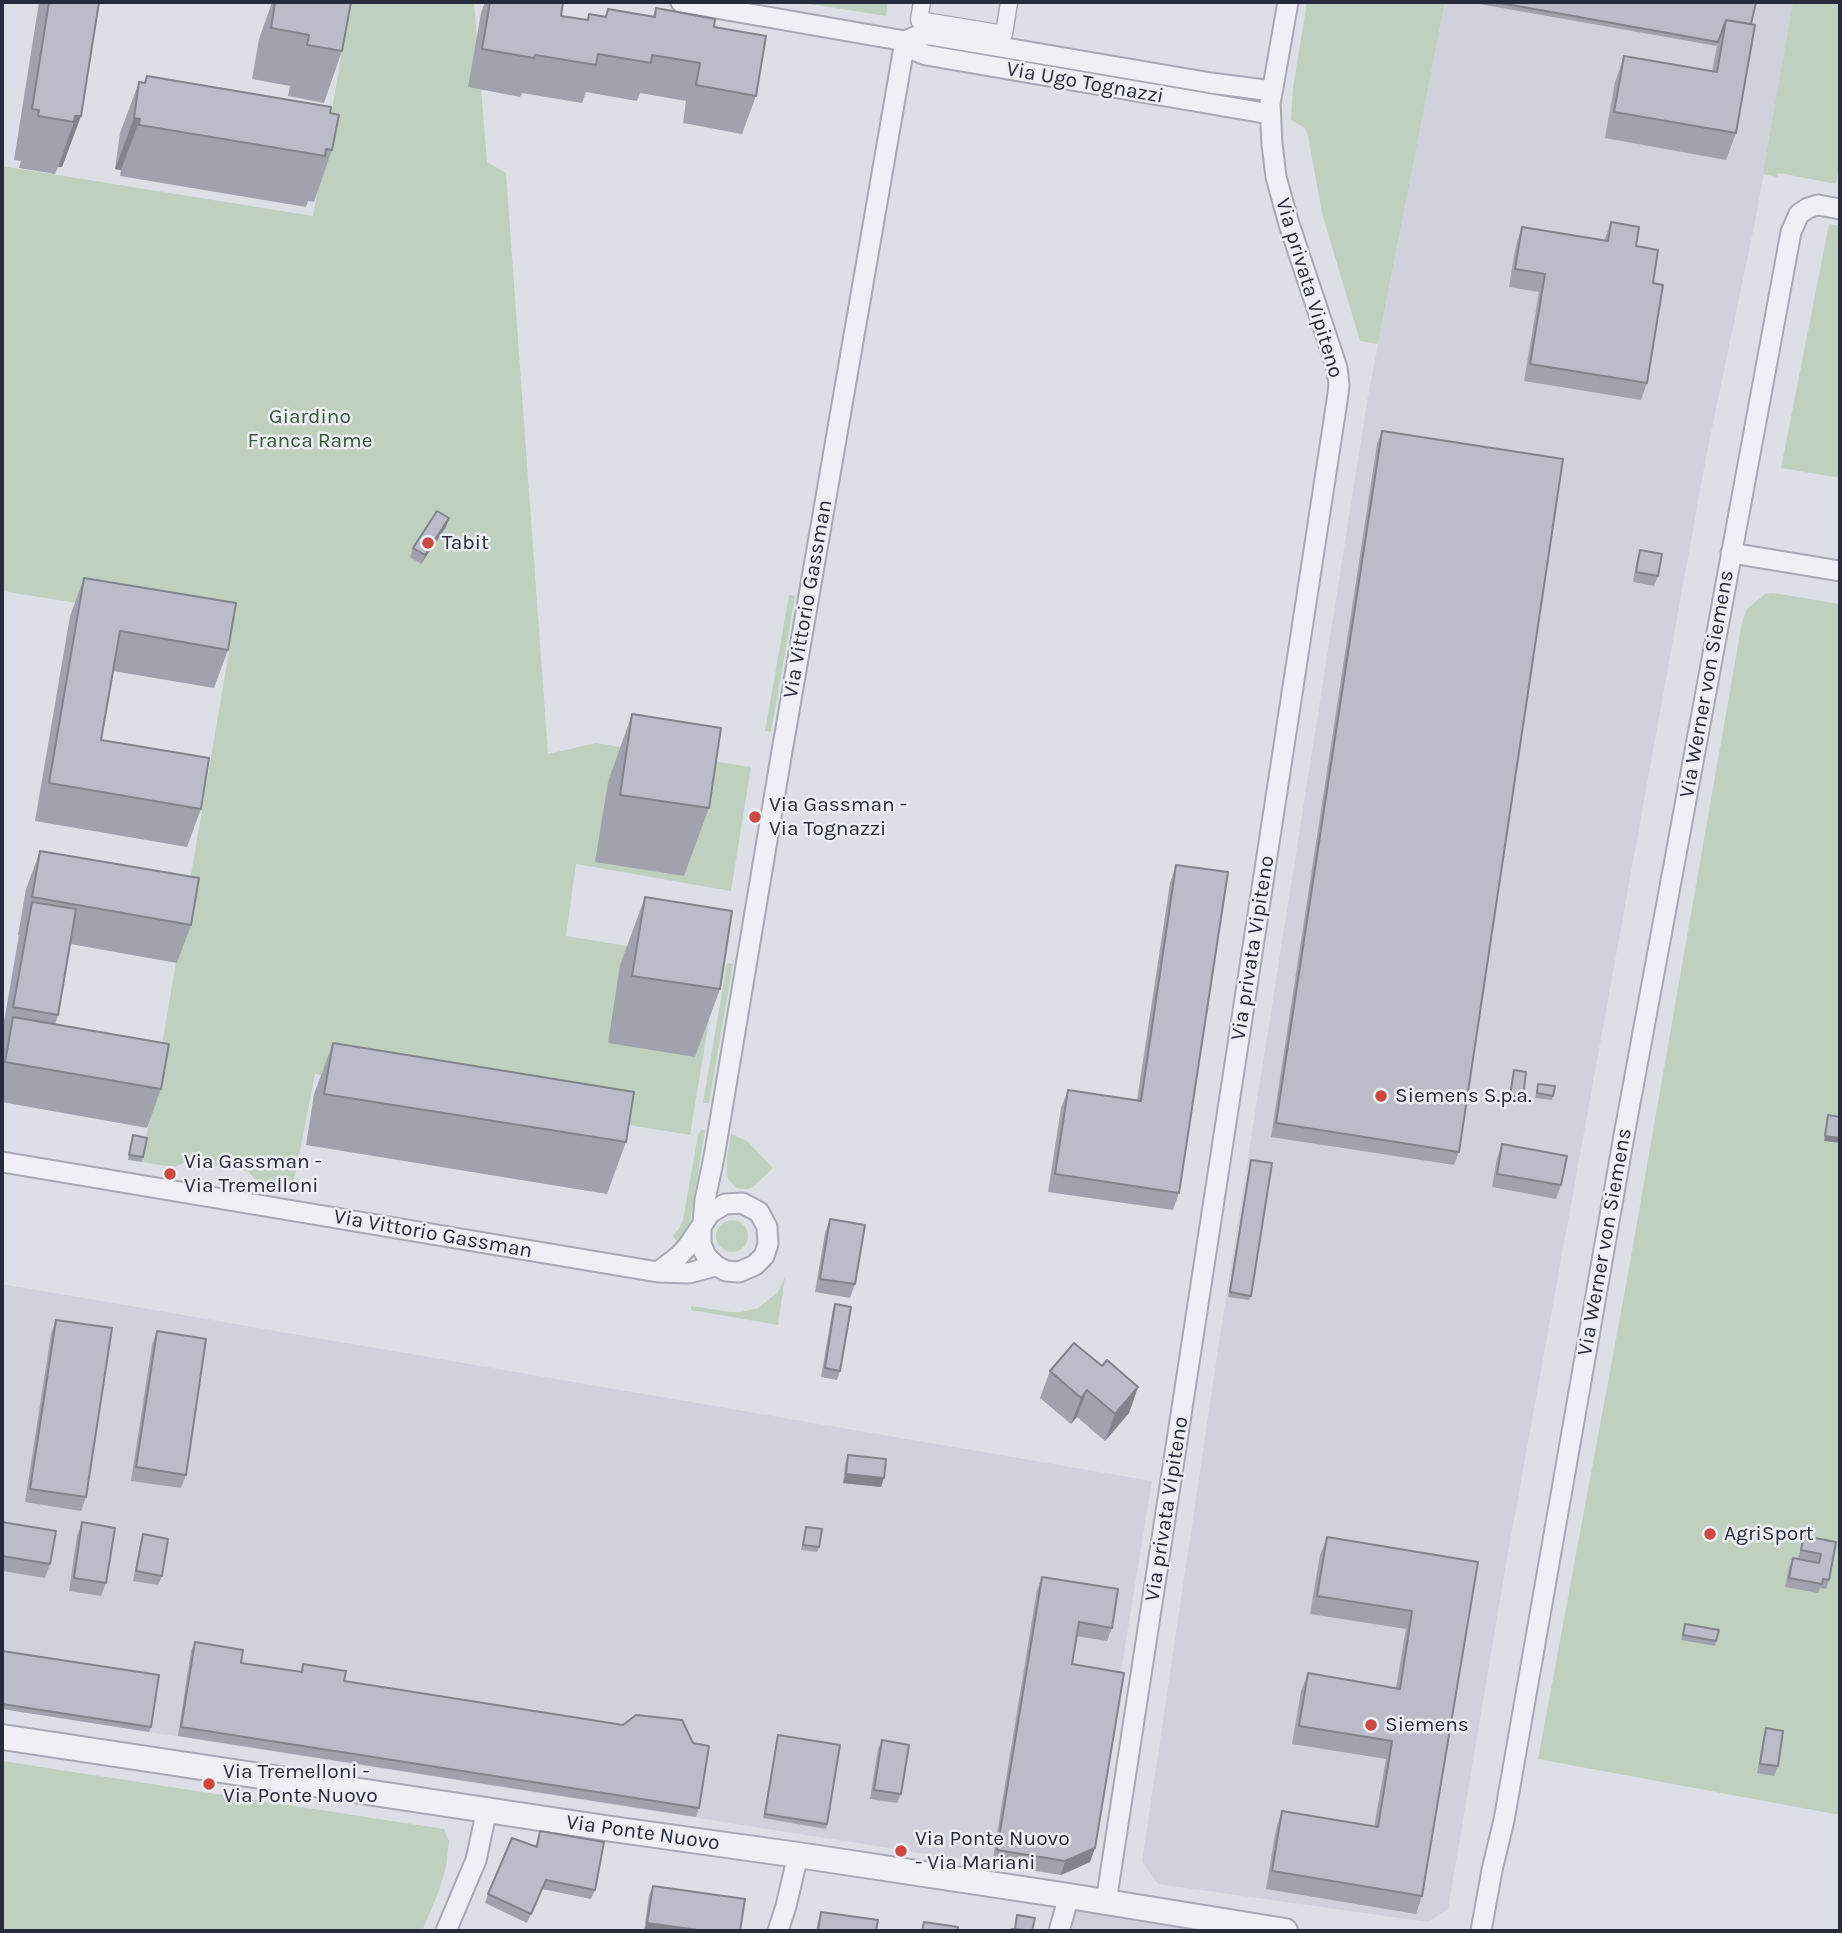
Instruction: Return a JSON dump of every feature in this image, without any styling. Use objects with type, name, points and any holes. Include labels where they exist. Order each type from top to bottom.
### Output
[{"type":"street","name":"Via Ugo Tognazzi","points":[[681,2],[905,41],[916,51],[926,55],[1270,114]]},
{"type":"street","points":[[922,2],[919,20],[1004,34],[1009,2]]},
{"type":"street","name":"Via privata Vipiteno","points":[[1106,1902],[1339,385],[1337,368],[1276,177],[1270,114],[1288,2]]},
{"type":"street","name":"Via Ugo Tognazzi","points":[[905,41],[919,35],[930,35],[1272,91]]},
{"type":"street","name":"Via Vittorio Gassman","points":[[714,1157],[719,1181],[733,1203],[750,1206],[762,1215],[769,1231],[768,1244],[761,1259],[747,1269],[730,1272],[715,1266],[702,1249],[700,1236],[905,41]]},
{"type":"street","name":"Via Werner von Siemens","points":[[1481,1931],[1504,1820],[1625,1130],[1791,232],[1802,211],[1818,205],[1840,209]]},
{"type":"street","name":"Via Werner von Siemens","points":[[1731,553],[1840,571]]},
{"type":"street","name":"Via Vittorio Gassman","points":[[2,1162],[658,1272],[689,1273],[715,1266]]},
{"type":"street","points":[[658,1272],[684,1251],[713,1210],[733,1203]]},
{"type":"street","name":"Via Ponte Nuovo","points":[[2,1737],[1069,1896],[1285,1931]]},
{"type":"street","points":[[446,1931],[476,1860],[487,1809]]},
{"type":"street","points":[[778,1931],[797,1855]]},
{"type":"street","points":[[1059,1931],[1069,1896]]},
{"type":"shaded area","points":[[1445,2],[1794,2],[1757,212],[1707,452],[1506,1564],[1448,1909],[1428,1922],[1158,1884],[1142,1862],[1222,1323],[1368,396]]},
{"type":"shaded area","points":[[2,1284],[1152,1481],[1090,1862],[1061,1875],[2,1709]]},
{"type":"shaded area","points":[[1073,1905],[1216,1931],[1065,1931]]},
{"type":"green space","name":"Giardino Franca Rame","points":[[351,2],[474,2],[487,162],[506,173],[548,754],[596,743],[751,767],[731,891],[576,864],[566,936],[719,961],[690,1135],[315,1074],[293,1187],[258,1181],[247,1171],[188,1161],[174,1167],[142,1162],[233,628],[2,591],[2,166],[313,216]]},
{"type":"green space","points":[[797,2],[888,2],[886,16]]},
{"type":"green space","points":[[1307,2],[1445,2],[1378,344],[1360,341],[1322,213],[1308,136],[1305,128],[1291,120],[1293,87]]},
{"type":"green space","points":[[1793,2],[1840,2],[1840,160],[1836,184],[1779,173],[1777,177],[1763,174]]},
{"type":"green space","points":[[1829,224],[1840,226],[1840,478],[1781,468]]},
{"type":"green space","points":[[1765,594],[1840,604],[1840,1815],[1538,1759],[1628,1274],[1742,622],[1747,609]]},
{"type":"green space","points":[[789,595],[795,596],[771,732],[765,731]]},
{"type":"green space","points":[[727,963],[733,964],[709,1103],[703,1103]]},
{"type":"green space","points":[[701,1130],[705,1130],[691,1216],[686,1232],[677,1241],[673,1236],[683,1220]]},
{"type":"green space","points":[[731,1134],[747,1141],[773,1168],[753,1187],[736,1188],[729,1180],[727,1157]]},
{"type":"green space","points":[[732,1220],[743,1225],[748,1236],[743,1247],[732,1252],[721,1247],[716,1236],[721,1225]]},
{"type":"green space","points":[[785,1277],[778,1325],[691,1310],[691,1306],[731,1312],[758,1308],[778,1292]]},
{"type":"green space","points":[[2,1761],[444,1829],[449,1841],[446,1867],[422,1931],[2,1931]]},
{"type":"building","points":[[49,2],[99,2],[81,116],[75,116],[74,122],[38,116],[39,110],[32,109]]},
{"type":"building","points":[[275,2],[351,2],[342,51],[307,45],[309,35],[271,28]]},
{"type":"building","points":[[490,2],[563,2],[561,16],[588,20],[589,14],[606,17],[608,9],[655,17],[656,8],[715,19],[714,27],[766,36],[756,96],[696,85],[700,63],[652,55],[651,63],[598,54],[596,65],[482,49]]},
{"type":"building","points":[[1495,2],[1756,2],[1751,24],[1726,20],[1718,42]]},
{"type":"building","points":[[1726,20],[1755,25],[1736,133],[1614,112],[1624,56],[1717,72]]},
{"type":"building","points":[[147,76],[331,107],[330,113],[339,115],[332,150],[326,149],[325,156],[139,125],[140,119],[134,118],[139,82],[145,83]]},
{"type":"building","points":[[1611,222],[1639,227],[1636,246],[1658,250],[1653,283],[1663,285],[1647,383],[1530,364],[1545,274],[1515,269],[1522,227],[1608,241]]},
{"type":"building","points":[[1382,431],[1563,459],[1459,1152],[1276,1123]]},
{"type":"building","points":[[437,511],[449,518],[425,555],[413,548]]},
{"type":"building","points":[[1640,550],[1662,554],[1658,576],[1636,572]]},
{"type":"building","points":[[84,578],[236,603],[228,650],[120,631],[101,740],[209,758],[201,809],[49,783]]},
{"type":"building","points":[[632,714],[721,728],[709,808],[620,795]]},
{"type":"building","points":[[40,851],[199,878],[191,925],[32,897]]},
{"type":"building","points":[[1176,865],[1228,872],[1179,1193],[1055,1174],[1068,1090],[1141,1101]]},
{"type":"building","points":[[645,897],[732,911],[720,989],[632,976]]},
{"type":"building","points":[[32,902],[76,909],[58,1015],[13,1007]]},
{"type":"building","points":[[13,1017],[169,1044],[161,1089],[5,1062]]},
{"type":"building","points":[[333,1043],[634,1092],[626,1142],[324,1094]]},
{"type":"building","points":[[1514,1070],[1526,1072],[1523,1098],[1510,1096]]},
{"type":"building","points":[[1538,1084],[1555,1086],[1553,1096],[1537,1093]]},
{"type":"building","points":[[1828,1115],[1840,1117],[1840,1138],[1825,1136]]},
{"type":"building","points":[[133,1135],[147,1138],[143,1157],[129,1155]]},
{"type":"building","points":[[1502,1144],[1567,1156],[1561,1185],[1497,1174]]},
{"type":"building","points":[[1251,1160],[1272,1163],[1251,1296],[1230,1292]]},
{"type":"building","points":[[830,1219],[865,1225],[855,1284],[820,1279]]},
{"type":"building","points":[[835,1304],[851,1307],[840,1371],[825,1368]]},
{"type":"building","points":[[56,1320],[112,1328],[86,1497],[30,1489]]},
{"type":"building","points":[[157,1331],[206,1339],[186,1475],[136,1467]]},
{"type":"building","points":[[1074,1343],[1102,1366],[1107,1360],[1138,1387],[1115,1414],[1087,1390],[1081,1398],[1050,1371]]},
{"type":"building","points":[[848,1455],[886,1459],[884,1478],[846,1474]]},
{"type":"building","points":[[2,1522],[56,1531],[50,1564],[2,1556]]},
{"type":"building","points":[[82,1522],[115,1528],[106,1583],[74,1578]]},
{"type":"building","points":[[806,1527],[822,1529],[819,1547],[803,1545]]},
{"type":"building","points":[[143,1534],[168,1539],[162,1576],[136,1571]]},
{"type":"building","points":[[1804,1536],[1836,1542],[1829,1580],[1823,1579],[1822,1584],[1789,1578],[1793,1558],[1819,1563],[1821,1554],[1801,1550]]},
{"type":"building","name":"Siemens","points":[[1327,1537],[1478,1562],[1422,1896],[1272,1871],[1282,1811],[1378,1827],[1392,1741],[1299,1726],[1308,1673],[1400,1689],[1412,1611],[1317,1596]]},
{"type":"building","points":[[1042,1577],[1118,1589],[1112,1628],[1079,1622],[1072,1664],[1124,1673],[1095,1848],[1065,1861],[997,1850]]},
{"type":"building","points":[[1685,1624],[1719,1630],[1716,1641],[1683,1635]]},
{"type":"building","points":[[195,1642],[243,1650],[241,1663],[302,1672],[303,1664],[346,1671],[344,1681],[623,1725],[636,1715],[682,1720],[693,1743],[709,1746],[699,1808],[181,1727]]},
{"type":"building","points":[[2,1651],[159,1675],[151,1727],[2,1704]]},
{"type":"building","points":[[1766,1728],[1783,1731],[1778,1766],[1760,1764]]},
{"type":"building","points":[[778,1735],[840,1745],[827,1824],[765,1814]]},
{"type":"building","points":[[882,1740],[909,1745],[901,1794],[874,1790]]},
{"type":"building","points":[[540,1831],[604,1842],[595,1890],[546,1880],[531,1914],[488,1894],[512,1838],[537,1847]]},
{"type":"building","points":[[653,1886],[745,1899],[740,1931],[705,1931],[647,1923]]},
{"type":"building","points":[[821,1912],[878,1920],[876,1931],[818,1931]]},
{"type":"building","points":[[1017,1915],[1035,1918],[1032,1931],[1015,1929]]},
{"type":"building","points":[[924,1922],[958,1927],[958,1931],[922,1931]]},
{"type":"place","name":"Tabit","points":[[428,543]]},
{"type":"place","name":"Via Gassman - Via Tognazzi","points":[[755,817]]},
{"type":"place","name":"Siemens S.p.a.","points":[[1381,1096]]},
{"type":"place","name":"Via Gassman - Via Tremelloni","points":[[170,1174]]},
{"type":"place","name":"AgriSport","points":[[1710,1534]]},
{"type":"place","name":"Siemens","points":[[1371,1725]]},
{"type":"place","name":"Via Tremelloni - Via Ponte Nuovo","points":[[209,1784]]},
{"type":"place","name":"Via Ponte Nuovo - Via Mariani","points":[[901,1851]]}]
